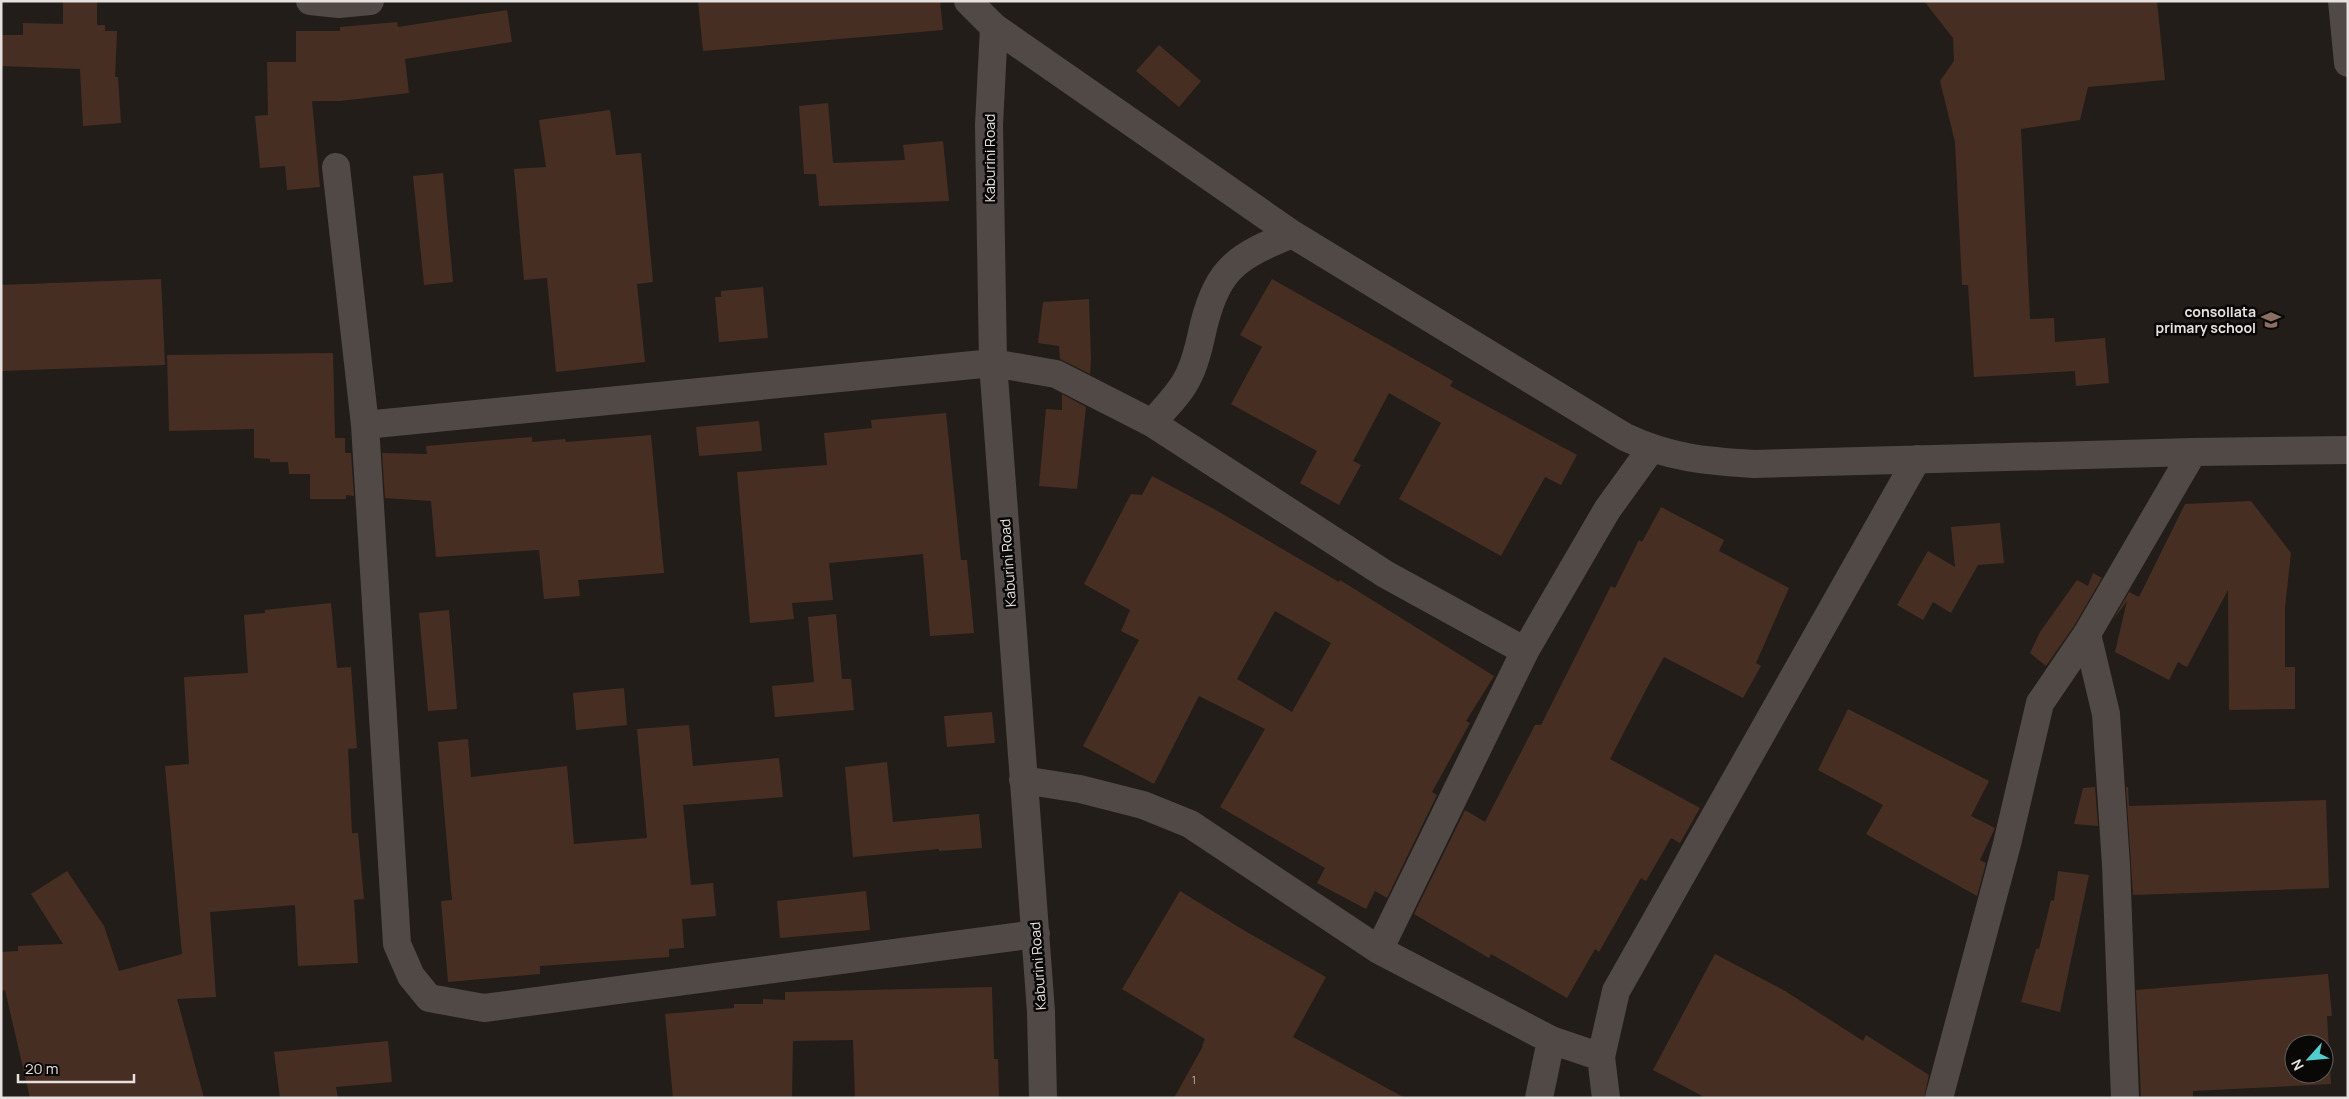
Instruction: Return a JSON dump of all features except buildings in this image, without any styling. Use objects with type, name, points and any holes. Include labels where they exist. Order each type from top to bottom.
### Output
[{"type":"street","points":[[310,1],[339,4],[370,1]]},
{"type":"street","points":[[968,1],[994,27],[1292,234],[1625,437],[1651,450],[1692,460],[1754,464],[2193,452],[2348,450]]},
{"type":"street","points":[[2345,18],[2348,63]]},
{"type":"street","name":"Kaburini Road","points":[[994,27],[989,125],[994,363],[1023,780],[1036,934],[1041,1012],[1043,1098]]},
{"type":"street","points":[[336,167],[365,425],[397,944],[411,976],[429,998],[484,1008],[1036,934]]},
{"type":"street","points":[[1152,424],[1189,377],[1196,360],[1210,301],[1218,283],[1233,265],[1258,248],[1292,234]]},
{"type":"street","points":[[365,425],[994,363],[1056,374],[1152,424],[1385,574],[1525,651]]},
{"type":"street","points":[[1379,950],[1525,651],[1608,510],[1651,450]]},
{"type":"street","points":[[1939,1098],[2007,844],[2040,703],[2087,634],[2193,452]]},
{"type":"street","points":[[1606,1098],[1601,1057],[1616,991],[1917,459]]},
{"type":"street","points":[[2087,634],[2106,714],[2116,865],[2125,1098]]},
{"type":"street","points":[[1023,780],[1080,789],[1143,805],[1190,824],[1379,950],[1551,1040],[1601,1057]]},
{"type":"street","points":[[1539,1098],[1551,1040]]},
{"type":"place","name":"consollata primary school","points":[[2271,320]]}]
